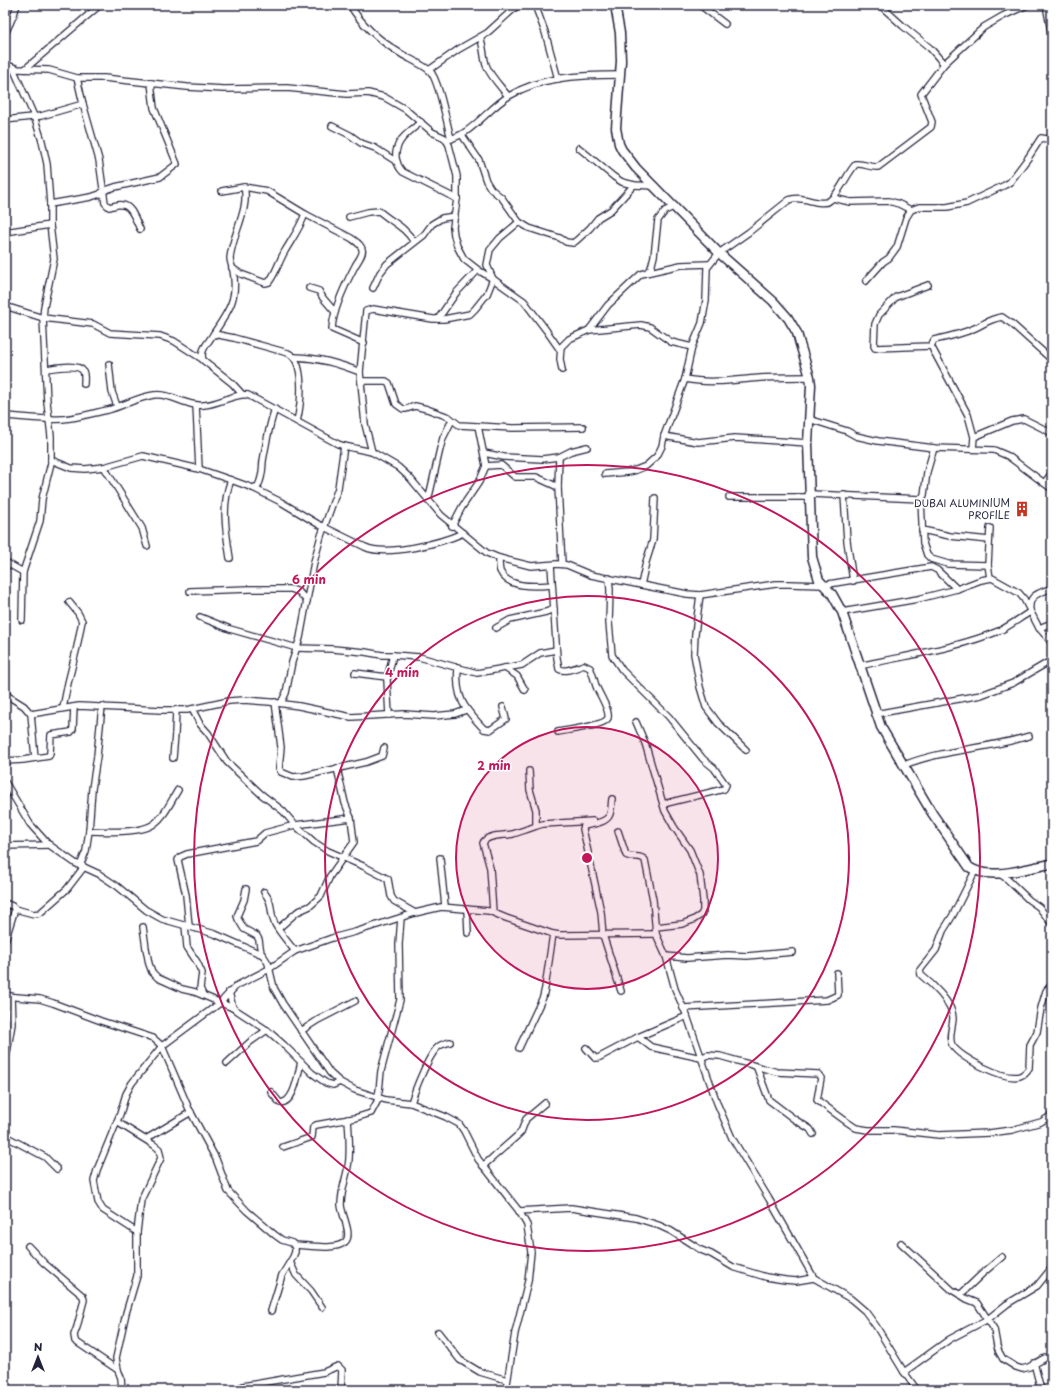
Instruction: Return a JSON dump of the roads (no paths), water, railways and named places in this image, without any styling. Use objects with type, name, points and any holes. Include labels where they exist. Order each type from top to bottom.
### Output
[{"type":"street","points":[[5,34],[7,21],[17,5]]},
{"type":"street","points":[[25,69],[100,5]]},
{"type":"street","points":[[350,5],[356,16],[371,31],[394,50],[429,70],[436,82],[457,176],[457,199],[453,230],[457,246],[464,259],[524,301],[560,350]]},
{"type":"street","points":[[429,70],[459,49],[491,30],[518,5]]},
{"type":"street","points":[[535,5],[546,32],[558,79]]},
{"type":"street","points":[[615,5],[620,33],[621,61],[615,117],[619,144],[625,156],[656,186],[719,253],[773,301],[788,318],[796,333],[810,377],[811,396],[808,443],[811,494],[812,557],[816,574],[837,602],[842,612],[875,714],[884,735],[904,765],[932,813],[969,867],[975,871],[1000,874],[1052,864]]},
{"type":"street","points":[[700,5],[725,24]]},
{"type":"street","points":[[880,5],[930,48],[944,64]]},
{"type":"street","points":[[605,474],[628,472],[646,466],[657,456],[662,446],[664,436],[685,379],[692,347],[702,323],[706,272],[709,264],[719,253],[792,199],[825,202],[833,198],[857,163],[878,167],[931,127],[932,122],[921,94],[944,64],[987,25],[1027,5]]},
{"type":"street","points":[[1046,5],[1052,37]]},
{"type":"street","points":[[480,37],[489,70],[508,96]]},
{"type":"street","points":[[5,64],[18,69],[49,70],[77,78],[104,78],[224,89],[287,88],[347,94],[368,93],[384,97],[398,104],[413,114],[432,132],[449,139],[462,135],[508,96],[523,88],[558,79],[599,75],[620,75]]},
{"type":"street","points":[[13,68],[34,116],[47,164],[50,225],[54,260],[43,318],[47,402],[50,419],[51,460],[42,500],[40,521],[23,572],[22,620]]},
{"type":"street","points":[[77,78],[99,160],[104,201],[109,207],[122,205],[126,206],[132,213],[140,229]]},
{"type":"street","points":[[50,204],[91,197],[100,194],[103,191],[160,177],[177,164],[154,108],[151,83]]},
{"type":"street","points":[[5,120],[34,116],[83,104]]},
{"type":"street","points":[[421,122],[399,143],[397,149],[398,166],[403,172],[457,199]]},
{"type":"street","points":[[332,126],[350,135],[361,144],[375,148],[397,162]]},
{"type":"street","points":[[462,135],[480,160],[486,181],[491,189],[502,198],[520,222],[529,228],[551,235],[566,242],[574,243],[587,232],[599,217],[615,206],[634,185]]},
{"type":"street","points":[[866,281],[883,262],[889,258],[897,247],[906,218],[911,210],[919,207],[947,208],[967,203],[1005,185],[1010,182],[1041,138],[1048,139],[1052,142]]},
{"type":"street","points":[[578,148],[614,177],[625,183],[656,186]]},
{"type":"street","points":[[202,359],[204,348],[214,334],[231,303],[234,280],[230,259],[245,205],[246,195],[244,187]]},
{"type":"street","points":[[222,191],[244,187],[269,192],[305,214],[352,238],[358,243],[362,249],[362,253],[354,267],[335,312],[332,330],[364,343]]},
{"type":"street","points":[[833,198],[850,202],[889,201],[911,210]]},
{"type":"street","points":[[647,273],[651,268],[654,256],[658,220],[665,211],[675,206]]},
{"type":"street","points":[[349,217],[379,211],[408,233],[414,242]]},
{"type":"street","points":[[232,268],[241,274],[265,283],[269,282],[273,278],[281,259],[305,214]]},
{"type":"street","points":[[373,288],[380,273],[387,264],[424,235],[430,226],[446,216],[455,216]]},
{"type":"street","points":[[372,452],[365,424],[360,372],[364,343],[365,313],[368,309],[381,310],[438,319],[470,314],[487,294],[493,279],[487,265],[490,250],[500,238],[520,222]]},
{"type":"street","points":[[5,232],[50,225]]},
{"type":"street","points":[[589,330],[595,320],[614,298],[641,274],[681,265],[709,264]]},
{"type":"street","points":[[438,319],[456,293],[478,270]]},
{"type":"street","points":[[928,285],[896,297],[879,315],[875,324],[874,346],[875,348],[931,346]]},
{"type":"street","points":[[309,288],[319,291],[335,312]]},
{"type":"street","points":[[5,306],[43,318],[93,324],[110,333],[160,336],[174,341],[202,359],[232,383],[242,394]]},
{"type":"street","points":[[931,346],[934,340],[975,328],[991,319],[1002,317],[1012,324],[1052,360]]},
{"type":"street","points":[[562,370],[560,350],[563,345],[569,339],[589,330],[646,326],[671,342],[692,347]]},
{"type":"street","points":[[214,334],[248,341],[288,353],[295,358],[301,385],[300,408],[297,421]]},
{"type":"street","points":[[931,346],[968,415],[974,437],[973,449]]},
{"type":"street","points":[[295,358],[318,358],[341,364],[360,372]]},
{"type":"street","points":[[109,364],[112,392],[117,406]]},
{"type":"street","points":[[46,369],[76,366],[84,373],[84,384]]},
{"type":"street","points":[[685,379],[731,381],[761,378],[810,377]]},
{"type":"street","points":[[361,381],[386,381],[389,383],[396,404],[403,409],[417,406],[444,415],[459,425],[536,428],[583,427]]},
{"type":"street","points":[[5,416],[65,419],[86,415],[149,396],[165,396],[196,406],[218,403],[242,394],[248,395],[344,446],[372,452],[404,470],[428,501],[452,526],[487,553],[499,558],[531,566],[562,564],[591,575],[687,594],[700,595],[776,584],[823,585],[933,567],[957,589]]},
{"type":"street","points":[[196,406],[199,469]]},
{"type":"street","points":[[253,488],[258,486],[262,477],[263,462],[274,409]]},
{"type":"street","points":[[810,418],[862,438],[934,448],[994,450],[1008,456],[1045,482],[1052,489]]},
{"type":"street","points":[[974,437],[1012,421],[1024,419],[1052,433]]},
{"type":"street","points":[[428,501],[443,438],[452,420]]},
{"type":"street","points":[[452,526],[462,507],[479,482],[486,466],[478,426]]},
{"type":"street","points":[[664,436],[698,442],[735,438],[808,443]]},
{"type":"street","points":[[344,446],[338,488],[314,562],[297,648],[292,662],[286,693],[278,703],[281,747],[278,766],[281,772],[297,777],[366,762],[381,757],[384,748]]},
{"type":"street","points":[[484,453],[495,456],[542,459],[559,457],[571,451],[587,447]]},
{"type":"street","points":[[934,448],[927,472],[924,495],[921,499],[924,549],[931,559],[948,564],[988,565]]},
{"type":"street","points":[[51,460],[78,469],[104,467],[143,456],[199,469],[253,488],[365,547],[372,549],[403,549],[450,539],[463,533]]},
{"type":"street","points":[[559,457],[558,487],[562,564]]},
{"type":"street","points":[[486,466],[501,465],[515,477],[536,477],[558,487]]},
{"type":"street","points":[[104,467],[142,528],[147,546]]},
{"type":"street","points":[[1045,482],[1052,473]]},
{"type":"street","points":[[230,558],[225,507],[227,492],[231,480]]},
{"type":"street","points":[[729,497],[806,497],[811,494],[921,499]]},
{"type":"street","points":[[844,495],[847,541],[853,581]]},
{"type":"street","points":[[641,585],[646,562],[654,540],[655,498]]},
{"type":"street","points":[[990,528],[988,565],[990,578]]},
{"type":"street","points":[[922,530],[950,536],[989,540]]},
{"type":"street","points":[[499,558],[501,572],[513,583],[530,586],[552,585]]},
{"type":"street","points":[[5,562],[23,572]]},
{"type":"street","points":[[551,565],[558,667],[561,670],[567,670],[584,665],[590,668],[598,692],[606,707],[608,717],[607,720],[598,724],[558,732]]},
{"type":"street","points":[[610,578],[609,623],[612,655],[622,670],[669,717],[703,759],[714,768],[726,785],[724,789],[663,804]]},
{"type":"street","points":[[842,612],[918,599],[957,589],[990,578],[1019,593],[1024,599],[1039,628],[1052,643]]},
{"type":"street","points":[[1030,612],[1029,603],[1031,598],[1052,588]]},
{"type":"street","points":[[190,591],[291,589],[299,592],[307,601]]},
{"type":"street","points":[[700,595],[694,654],[700,687],[706,707],[710,714],[746,750]]},
{"type":"street","points":[[63,708],[82,621],[69,602]]},
{"type":"street","points":[[496,628],[510,620],[546,612],[554,608]]},
{"type":"street","points":[[859,666],[950,646],[979,638],[1006,627],[1030,612]]},
{"type":"street","points":[[200,617],[230,629],[297,648],[419,657],[479,673],[522,665],[540,653],[556,650]]},
{"type":"street","points":[[1039,628],[1052,623]]},
{"type":"street","points":[[389,715],[387,677],[393,654]]},
{"type":"street","points":[[875,714],[982,695],[1012,683],[1052,660]]},
{"type":"street","points":[[458,668],[457,683],[462,701],[466,710],[484,729],[487,730],[506,718],[503,707]]},
{"type":"street","points":[[505,668],[517,676],[525,690]]},
{"type":"street","points":[[355,673],[387,677]]},
{"type":"street","points":[[5,690],[8,696],[24,706],[31,714],[35,758]]},
{"type":"street","points":[[31,714],[63,708],[92,705],[176,710],[192,709],[228,701],[244,700],[317,709],[351,717],[404,714],[434,716],[455,714],[466,710]]},
{"type":"street","points":[[5,903],[15,909],[34,914],[40,913],[67,889],[82,867],[89,831],[92,789],[102,706]]},
{"type":"street","points":[[5,761],[23,760],[50,755],[51,736],[71,732],[73,726],[74,707]]},
{"type":"street","points":[[192,709],[200,724],[208,733],[227,762],[261,794],[283,811],[295,825],[314,842],[388,879],[391,896],[394,901],[415,913]]},
{"type":"street","points":[[173,758],[176,710]]},
{"type":"street","points":[[636,722],[645,744],[663,804],[674,827],[690,850],[700,875],[704,906],[701,915],[693,920],[682,924],[656,927]]},
{"type":"street","points":[[904,765],[920,759],[999,745],[1029,736]]},
{"type":"street","points":[[279,928],[297,912],[310,906],[321,896],[330,876],[354,842],[351,818],[345,803],[337,768]]},
{"type":"street","points":[[529,771],[531,797],[536,810],[536,826]]},
{"type":"street","points":[[5,782],[30,824],[50,845],[82,867],[99,874],[117,886],[146,910],[169,922],[187,925],[216,934],[261,953],[267,960],[274,988],[283,1004],[330,1073],[340,1082],[355,1090],[378,1098],[411,1103],[446,1117],[459,1124],[483,1166],[519,1211],[526,1225],[531,1252],[529,1274],[515,1333],[506,1390]]},
{"type":"street","points":[[89,831],[127,831],[150,826],[161,817],[178,790]]},
{"type":"street","points":[[612,799],[610,815],[603,820],[585,826],[583,829],[601,912],[603,935],[621,991]]},
{"type":"street","points":[[204,996],[200,988],[202,973],[187,947],[186,895],[179,858],[187,854],[256,841],[265,833],[295,825],[351,818]]},
{"type":"street","points":[[493,912],[490,868],[483,841],[499,835],[514,834],[543,824],[603,820]]},
{"type":"street","points":[[618,831],[626,855],[630,857],[642,857],[645,860],[654,900],[656,934],[666,956],[675,989],[687,1016],[717,1103],[732,1138],[814,1278],[851,1299],[865,1311],[917,1390]]},
{"type":"street","points":[[5,846],[50,845]]},
{"type":"street","points":[[440,858],[445,906]]},
{"type":"street","points":[[975,871],[953,915],[943,931],[936,950],[920,970],[920,975],[938,990],[951,1010],[953,1018],[951,1039],[953,1046],[974,1063],[990,1070],[1016,1077],[1021,1075],[1029,1068],[1030,1045],[1036,1032],[1046,991],[1052,984]]},
{"type":"street","points":[[1000,874],[1039,907],[1052,924]]},
{"type":"street","points":[[246,889],[244,900],[237,917],[244,929],[255,934],[259,940],[261,953]]},
{"type":"street","points":[[264,892],[270,901],[274,922],[295,951]]},
{"type":"street","points":[[137,1232],[104,1210],[98,1202],[95,1176],[117,1122],[126,1094],[132,1083],[162,1046],[220,1003],[229,992],[245,980],[269,969],[295,951],[332,938],[415,913],[445,906],[493,912],[553,934],[656,934]]},
{"type":"street","points":[[5,941],[15,909]]},
{"type":"street","points":[[467,909],[468,933]]},
{"type":"street","points":[[283,1147],[312,1137],[313,1127],[316,1125],[371,1113],[378,1098],[381,1071],[400,1000],[399,944],[401,918]]},
{"type":"street","points":[[143,927],[148,956],[154,974],[167,982],[233,1008],[267,1030],[312,1073],[326,1083],[333,1085],[340,1082]]},
{"type":"street","points":[[520,1048],[541,1002],[545,988],[553,934]]},
{"type":"street","points":[[666,956],[696,958],[714,955],[747,956],[793,952]]},
{"type":"street","points":[[683,1008],[827,1000],[838,995],[837,973]]},
{"type":"street","points":[[229,992],[233,1008]]},
{"type":"street","points":[[5,1064],[12,1024],[8,996],[40,999],[153,1038],[162,1046],[191,1112],[216,1159],[227,1188],[231,1194],[247,1211],[275,1235],[294,1245],[330,1247],[342,1244],[347,1240],[349,1232],[344,1222],[341,1205],[349,1160],[348,1119]]},
{"type":"street","points":[[301,1031],[354,1001]]},
{"type":"street","points":[[586,1048],[594,1058],[598,1058],[638,1036],[687,1016]]},
{"type":"street","points":[[227,1063],[250,1042],[267,1030]]},
{"type":"street","points":[[638,1036],[651,1047],[701,1058],[707,1056],[720,1056],[757,1068],[786,1074],[803,1072],[819,1074],[820,1078],[816,1096],[817,1100],[856,1128],[894,1130],[939,1135],[989,1133],[1012,1130],[1041,1122],[1052,1115]]},
{"type":"street","points":[[411,1103],[423,1074],[435,1051],[440,1046],[450,1042]]},
{"type":"street","points":[[271,1092],[280,1103],[288,1100],[292,1095],[301,1062]]},
{"type":"street","points":[[757,1068],[769,1100],[810,1129],[813,1134]]},
{"type":"street","points":[[483,1166],[521,1132],[526,1119],[545,1103]]},
{"type":"street","points":[[146,1139],[191,1112]]},
{"type":"street","points":[[117,1122],[146,1139],[159,1149],[161,1158],[141,1200],[137,1232],[137,1276],[126,1313],[116,1358],[121,1378],[122,1390]]},
{"type":"street","points":[[5,1136],[45,1157],[57,1169]]},
{"type":"street","points":[[519,1211],[571,1208],[636,1218],[671,1231],[732,1267],[766,1277],[785,1280],[796,1281],[814,1278]]},
{"type":"street","points":[[901,1243],[946,1285],[960,1295],[977,1303],[994,1329],[997,1346],[1003,1359],[1022,1369],[1029,1367],[1045,1358],[1052,1358]]},
{"type":"street","points":[[271,1311],[282,1276],[295,1252],[294,1245]]},
{"type":"street","points":[[28,1246],[44,1263],[83,1296],[84,1300],[74,1335],[75,1341],[118,1370]]},
{"type":"street","points":[[960,1295],[1002,1257]]},
{"type":"street","points":[[290,1262],[296,1275],[311,1291],[322,1307]]},
{"type":"street","points":[[904,1372],[950,1339],[988,1319],[1007,1304],[1037,1286],[1050,1270]]},
{"type":"street","points":[[438,1332],[460,1360],[480,1372],[507,1380]]},
{"type":"street","points":[[1034,1363],[1041,1390]]},
{"type":"street","points":[[236,1390],[243,1386],[327,1372],[338,1366],[342,1370],[342,1390]]},
{"type":"place","name":"DUBAI ALUMINIUM PROFILE","points":[[1022,509]]}]
